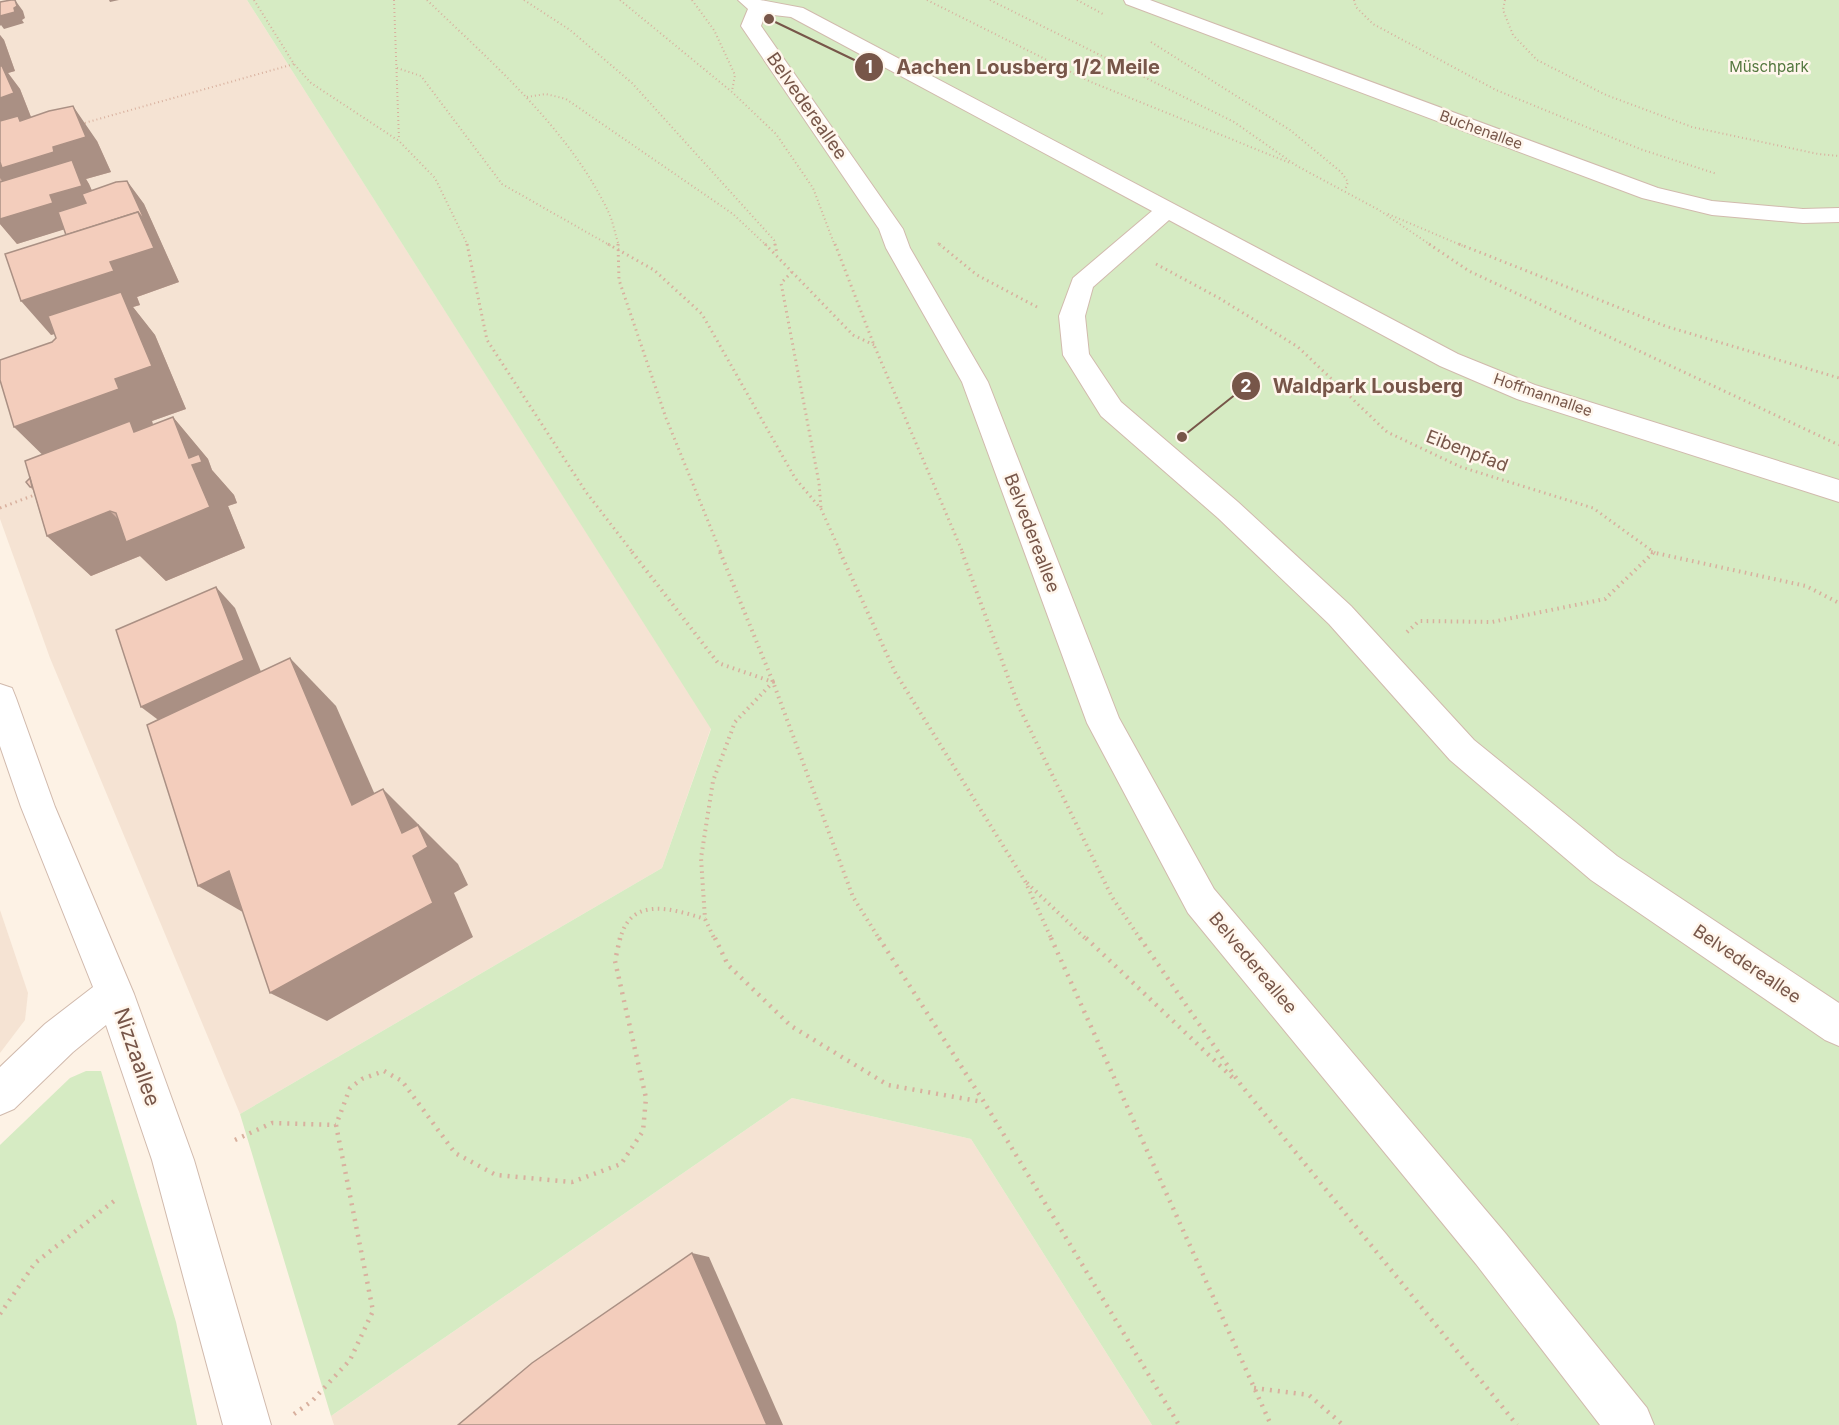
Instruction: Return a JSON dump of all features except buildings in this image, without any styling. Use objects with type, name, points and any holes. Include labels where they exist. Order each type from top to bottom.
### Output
[{"type":"street","name":"Buchenallee","points":[[1133,0],[1650,193],[1712,208],[1803,216],[1839,215]]},
{"type":"street","name":"Belvedereallee","points":[[1630,1425],[1491,1249],[1201,901],[1104,723],[975,382],[898,248],[891,229],[752,26],[752,4],[796,12],[1168,209],[1082,284],[1072,316],[1076,355],[1111,409],[1228,510],[1340,615],[1462,750],[1604,868],[1839,1026]]},
{"type":"street","name":"Hoffmannallee","points":[[1168,209],[1460,365],[1526,392],[1839,491]]},
{"type":"street","name":"Nizzaallee","points":[[0,698],[38,807],[115,994],[173,1161],[248,1425]]},
{"type":"street","points":[[0,1095],[59,1038],[115,994]]},
{"type":"path","points":[[254,0],[294,64],[311,82],[399,141],[435,178],[467,243],[487,340],[586,492],[718,663],[773,682]]},
{"type":"path","points":[[394,0],[399,141]]},
{"type":"path","points":[[427,0],[527,97],[583,168],[609,212],[620,250],[619,280],[666,417],[773,682],[853,897],[984,1102],[1179,1425]]},
{"type":"path","points":[[524,0],[570,30],[632,83],[774,240],[777,255]]},
{"type":"path","points":[[620,0],[732,92],[776,134],[813,188]]},
{"type":"path","points":[[692,0],[714,30],[735,75],[732,92]]},
{"type":"path","points":[[927,0],[1091,82],[1297,166],[1379,210],[1469,271],[1839,446]]},
{"type":"path","points":[[990,0],[1234,122],[1297,166]]},
{"type":"path","points":[[1077,0],[1110,18]]},
{"type":"path","points":[[1354,0],[1356,7],[1373,24],[1496,90],[1640,149],[1719,175]]},
{"type":"path","points":[[1505,0],[1503,10],[1513,35],[1537,60],[1606,95],[1692,127],[1818,154],[1839,156]]},
{"type":"path","points":[[1151,42],[1290,130],[1341,172],[1348,182],[1345,190]]},
{"type":"path","points":[[79,125],[294,64]]},
{"type":"path","points":[[397,68],[422,76],[502,184],[654,270],[702,314],[795,477],[821,509],[895,672],[1024,880],[1271,1425]]},
{"type":"path","points":[[527,97],[546,94],[566,99],[733,214],[777,255],[853,335],[874,345]]},
{"type":"path","points":[[1379,210],[1520,270],[1665,326],[1839,378]]},
{"type":"path","points":[[933,239],[977,274],[1036,306],[1053,342],[1076,355]]},
{"type":"path","name":"Eibenpfad","points":[[1124,246],[1219,298],[1298,347],[1387,432],[1461,466],[1593,508],[1653,553],[1806,586],[1839,603]]},
{"type":"path","points":[[792,272],[781,283],[819,483],[821,509]]},
{"type":"path","points":[[0,508],[46,491]]},
{"type":"path","points":[[1380,658],[1419,621],[1492,622],[1605,599],[1653,553]]},
{"type":"path","points":[[773,682],[735,722],[713,781],[701,858],[705,919],[728,964],[791,1026],[888,1085],[984,1102]]},
{"type":"path","points":[[1024,880],[1241,1085]]},
{"type":"path","points":[[312,1401],[350,1360],[373,1311],[336,1125],[344,1096],[358,1078],[384,1071],[402,1081],[455,1153],[496,1175],[572,1182],[621,1164],[642,1131],[646,1098],[615,961],[623,926],[643,910],[669,908],[705,919]]},
{"type":"path","points":[[235,1140],[272,1124],[336,1125]]},
{"type":"path","points":[[0,1314],[35,1263],[114,1201]]},
{"type":"path","points":[[1253,1388],[1309,1395],[1343,1425]]},
{"type":"shaded area","points":[[0,0],[247,0],[711,728],[662,868],[240,1114],[50,658],[0,519]]},
{"type":"shaded area","points":[[0,910],[28,993],[25,1020],[0,1053]]},
{"type":"shaded area","points":[[792,1098],[971,1139],[1152,1425],[334,1425],[331,1416]]},
{"type":"green space","name":"Müschpark","points":[[247,0],[1839,0],[1839,1425],[1152,1425],[971,1139],[792,1098],[331,1416],[240,1114],[662,868],[711,729]]},
{"type":"green space","points":[[86,1071],[101,1071],[176,1322],[197,1425],[0,1425],[0,1145],[70,1078]]},
{"type":"place","name":"Aachen Lousberg 1/2 Meile","points":[[769,19]]},
{"type":"place","name":"Waldpark Lousberg","points":[[1182,437]]}]
